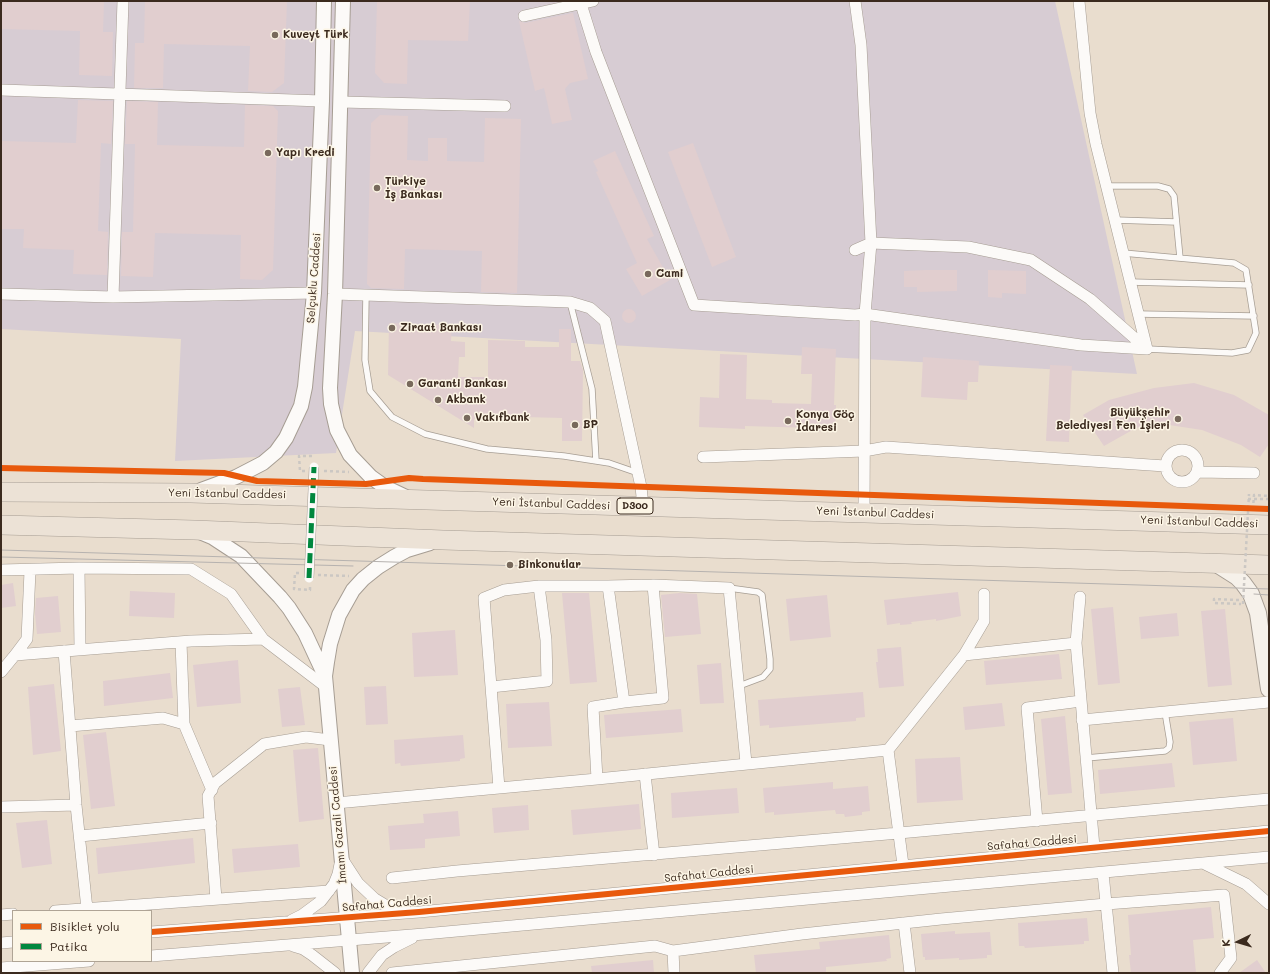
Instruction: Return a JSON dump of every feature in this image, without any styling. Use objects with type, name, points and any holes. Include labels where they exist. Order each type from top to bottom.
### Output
[{"type":"highway","name":"Yeni İstanbul Caddesi","points":[[1,492],[191,493],[864,513],[1265,517]]},
{"type":"highway","points":[[1,525],[1215,563],[1269,566]]},
{"type":"main road","points":[[1215,563],[1237,577],[1251,594],[1258,613],[1269,688]]},
{"type":"street","points":[[112,297],[123,1]]},
{"type":"street","name":"Selçuklu Caddesi","points":[[191,493],[226,482],[263,463],[276,452],[286,438],[301,406],[305,387],[314,293],[322,102],[324,1]]},
{"type":"street","name":"Selçuklu Caddesi","points":[[343,1],[336,294],[330,388],[331,404],[337,430],[350,455],[371,477],[396,492],[414,500]]},
{"type":"street","points":[[524,16],[593,1]]},
{"type":"street","points":[[855,1],[861,45],[870,243],[865,314],[864,513]]},
{"type":"street","points":[[1079,1],[1090,113],[1106,186],[1146,349]]},
{"type":"street","points":[[581,4],[596,52],[694,305],[855,315],[865,314],[1081,345],[1146,349]]},
{"type":"street","points":[[1,90],[120,93],[322,102],[505,106]]},
{"type":"street","points":[[855,250],[870,243],[968,247],[1031,260],[1090,299],[1146,349]]},
{"type":"street","points":[[1,294],[112,297],[314,293],[366,294],[570,302],[590,308],[605,321],[641,487],[643,506]]},
{"type":"street","points":[[703,456],[864,451],[886,447],[1165,466]]},
{"type":"street","points":[[1185,449],[1193,454],[1198,462],[1198,472],[1192,480],[1184,483],[1174,481],[1167,475],[1165,466],[1168,456],[1176,450],[1185,449]]},
{"type":"street","points":[[309,576],[314,469]]},
{"type":"street","points":[[1198,472],[1254,473]]},
{"type":"street","points":[[194,530],[212,537],[241,556],[272,588],[298,621],[315,654],[325,682]]},
{"type":"street","points":[[325,682],[335,628],[339,615],[353,590],[363,579],[394,557],[407,550],[443,540]]},
{"type":"street","points":[[1,570],[30,571],[79,568],[191,569],[231,594],[263,639],[325,682]]},
{"type":"street","points":[[79,568],[80,650]]},
{"type":"street","points":[[1,672],[27,639],[30,571]]},
{"type":"street","points":[[597,779],[593,707],[663,698],[653,585]]},
{"type":"street","points":[[499,788],[484,598],[504,590],[539,586],[653,585],[729,588],[746,763]]},
{"type":"street","points":[[491,687],[547,681],[546,640],[539,586]]},
{"type":"street","points":[[608,586],[624,702]]},
{"type":"street","points":[[336,803],[888,750],[964,655],[984,621],[984,594]]},
{"type":"street","points":[[1080,597],[1076,643],[1094,847]]},
{"type":"street","points":[[15,655],[181,642],[263,639]]},
{"type":"street","points":[[181,642],[184,724],[212,790]]},
{"type":"street","points":[[964,655],[1076,643]]},
{"type":"street","points":[[64,651],[76,805],[87,908]]},
{"type":"street","name":"İmamı Gazali Caddesi","points":[[325,682],[352,973]]},
{"type":"street","points":[[1037,821],[1027,708],[1081,702]]},
{"type":"street","points":[[1082,720],[1269,702]]},
{"type":"street","points":[[70,726],[163,718],[184,724]]},
{"type":"street","points":[[216,899],[208,796],[216,783],[264,744],[306,737],[330,740]]},
{"type":"street","points":[[888,750],[903,865]]},
{"type":"street","points":[[645,774],[654,855]]},
{"type":"street","points":[[392,878],[465,870],[654,855],[1269,799]]},
{"type":"street","points":[[1,807],[76,805]]},
{"type":"street","points":[[80,836],[211,823]]},
{"type":"street","name":"Safahat Caddesi","points":[[152,932],[419,912],[1269,831]]},
{"type":"street","points":[[152,956],[424,934],[1269,857]]},
{"type":"street","points":[[288,922],[312,908],[329,891],[338,874],[341,858]]},
{"type":"street","points":[[341,858],[358,883],[374,898],[385,905],[419,912]]},
{"type":"street","points":[[1205,864],[1246,884],[1269,904]]},
{"type":"street","points":[[1102,873],[1113,973]]},
{"type":"street","points":[[66,910],[329,891]]},
{"type":"street","points":[[392,973],[655,946],[673,951],[802,934],[904,923],[1106,904],[1224,895],[1232,958],[1220,973]]},
{"type":"street","points":[[1,915],[12,914]]},
{"type":"street","points":[[904,923],[910,973]]},
{"type":"street","points":[[368,973],[382,954],[394,946],[424,934]]},
{"type":"street","points":[[1,943],[12,942]]},
{"type":"street","points":[[288,945],[312,955],[335,973]]},
{"type":"street","points":[[673,951],[674,973]]},
{"type":"street","points":[[1,968],[76,962]]},
{"type":"lane","points":[[1106,186],[1158,186],[1169,189],[1174,196],[1180,258]]},
{"type":"lane","points":[[1115,220],[1176,222]]},
{"type":"lane","points":[[1123,253],[1234,262],[1246,270],[1256,333],[1248,350],[1232,353],[1146,349]]},
{"type":"lane","points":[[1130,282],[1248,285]]},
{"type":"lane","points":[[366,294],[365,360],[370,391],[392,417],[425,434],[487,449],[564,456],[609,463],[638,474]]},
{"type":"lane","points":[[570,302],[592,389],[596,461]]},
{"type":"lane","points":[[1138,314],[1254,316]]},
{"type":"lane","points":[[729,588],[758,592],[762,595],[770,659],[770,669],[763,677],[739,686]]},
{"type":"lane","points":[[1086,758],[1165,751],[1169,748],[1170,742],[1165,712]]},
{"type":"path","points":[[314,469],[353,472]]},
{"type":"path","points":[[1243,604],[1249,494]]},
{"type":"path","points":[[1253,509],[1254,495],[1269,496]]},
{"type":"path","points":[[1248,498],[1269,499]]},
{"type":"path","points":[[1238,508],[1253,509],[1265,517]]},
{"type":"path","points":[[309,576],[350,576]]},
{"type":"path","points":[[1236,604],[1214,603],[1214,599],[1243,600]]},
{"type":"shaded area","points":[[1,1],[1055,1],[1137,374],[355,331],[336,453],[175,461],[181,339],[1,329]]},
{"type":"building","points":[[1,1],[104,1],[103,32],[113,32],[112,76],[79,75],[80,31],[1,29]]},
{"type":"building","points":[[145,1],[287,1],[284,83],[272,92],[248,91],[250,46],[164,44],[163,88],[134,88],[135,43],[144,43]]},
{"type":"building","points":[[377,1],[470,1],[468,41],[408,40],[407,84],[384,83],[375,73]]},
{"type":"building","points":[[573,13],[588,79],[570,83],[565,89],[572,120],[552,124],[544,88],[535,91],[519,21],[525,23]]},
{"type":"building","points":[[78,100],[113,101],[111,144],[101,143],[98,231],[108,232],[107,275],[73,274],[74,250],[23,248],[24,229],[1,229],[1,141],[76,143]]},
{"type":"building","points":[[127,101],[158,102],[157,145],[244,147],[245,105],[273,106],[278,111],[273,270],[262,280],[240,279],[241,235],[155,233],[153,277],[121,276],[122,232],[133,232],[135,144],[125,144]]},
{"type":"building","points":[[380,115],[408,116],[407,160],[428,161],[428,138],[447,138],[447,161],[484,162],[485,118],[521,119],[517,293],[481,292],[482,251],[405,249],[404,289],[371,288],[367,284],[371,123]]},
{"type":"building","points":[[693,143],[736,257],[712,267],[668,152]]},
{"type":"building","points":[[615,151],[654,236],[647,239],[670,280],[642,296],[626,269],[637,263],[596,172],[598,171],[593,161]]},
{"type":"building","points":[[957,270],[957,291],[917,292],[917,287],[904,287],[904,271]]},
{"type":"building","points":[[988,270],[1026,271],[1026,294],[1002,293],[1002,298],[988,297]]},
{"type":"building","points":[[629,309],[634,311],[636,316],[634,321],[629,323],[624,321],[622,316],[624,311]]},
{"type":"building","points":[[389,323],[452,325],[451,341],[465,342],[465,357],[459,357],[458,377],[488,377],[488,340],[525,341],[525,347],[559,347],[559,329],[571,329],[571,361],[580,361],[583,370],[582,441],[562,441],[562,418],[524,417],[524,420],[474,419],[474,428],[388,375]]},
{"type":"building","points":[[802,347],[836,349],[834,405],[836,405],[835,431],[814,431],[814,428],[745,426],[745,429],[699,427],[700,397],[719,398],[720,354],[747,355],[746,399],[772,400],[772,403],[811,404],[812,374],[801,374]]},
{"type":"building","points":[[923,357],[979,361],[978,382],[968,382],[967,400],[921,397]]},
{"type":"building","points":[[1050,365],[1072,366],[1069,442],[1046,441]]},
{"type":"building","name":"Büyükşehir Belediyesi Fen İşleri","points":[[1194,383],[1234,395],[1269,415],[1269,444],[1260,457],[1241,445],[1202,430],[1156,423],[1136,428],[1104,446],[1083,415],[1109,400],[1154,388]]},
{"type":"building","points":[[13,583],[16,606],[1,608],[1,585]]},
{"type":"building","points":[[130,591],[175,593],[174,618],[129,616]]},
{"type":"building","points":[[958,592],[961,616],[936,621],[936,619],[911,622],[912,624],[900,625],[900,623],[887,625],[884,600]]},
{"type":"building","points":[[562,593],[589,593],[597,682],[570,684]]},
{"type":"building","points":[[679,593],[697,594],[701,634],[665,637],[661,595]]},
{"type":"building","points":[[827,595],[831,637],[790,641],[786,599]]},
{"type":"building","points":[[58,596],[61,632],[37,634],[35,614],[36,598]]},
{"type":"building","points":[[1113,607],[1120,683],[1098,685],[1091,609]]},
{"type":"building","points":[[1225,609],[1232,685],[1208,687],[1201,611]]},
{"type":"building","points":[[1177,613],[1179,636],[1141,639],[1139,617]]},
{"type":"building","points":[[455,630],[458,675],[414,677],[412,633]]},
{"type":"building","points":[[901,647],[904,686],[879,688],[876,662],[878,662],[877,649]]},
{"type":"building","points":[[1059,654],[1062,679],[986,685],[984,661]]},
{"type":"building","points":[[238,660],[241,703],[197,707],[193,665]]},
{"type":"building","points":[[721,663],[724,703],[700,704],[697,665]]},
{"type":"building","points":[[170,673],[173,698],[104,706],[103,681]]},
{"type":"building","points":[[54,684],[61,751],[33,755],[28,687]]},
{"type":"building","points":[[386,686],[388,724],[366,725],[364,687]]},
{"type":"building","points":[[300,687],[305,725],[282,727],[278,689]]},
{"type":"building","points":[[863,692],[865,717],[856,718],[856,721],[769,728],[769,725],[760,726],[758,700]]},
{"type":"building","points":[[549,702],[552,746],[508,748],[506,704]]},
{"type":"building","points":[[1002,703],[1005,726],[965,730],[963,707]]},
{"type":"building","points":[[681,709],[683,732],[606,738],[604,715]]},
{"type":"building","points":[[1065,716],[1072,793],[1048,795],[1041,719]]},
{"type":"building","points":[[1233,718],[1237,761],[1193,765],[1189,722]]},
{"type":"building","points":[[106,732],[115,806],[91,809],[83,735]]},
{"type":"building","points":[[463,735],[465,758],[460,759],[460,761],[401,766],[400,763],[395,764],[394,740]]},
{"type":"building","points":[[318,748],[324,819],[299,822],[293,750]]},
{"type":"building","points":[[960,757],[963,800],[917,803],[915,759]]},
{"type":"building","points":[[1172,763],[1175,787],[1100,794],[1098,770]]},
{"type":"building","points":[[833,782],[833,789],[868,786],[870,811],[862,812],[862,815],[845,817],[844,814],[836,814],[835,810],[774,815],[774,812],[765,813],[763,788]]},
{"type":"building","points":[[737,788],[739,813],[672,818],[671,793]]},
{"type":"building","points":[[639,804],[641,829],[573,835],[571,810]]},
{"type":"building","points":[[528,805],[529,830],[494,833],[492,808]]},
{"type":"building","points":[[458,811],[460,836],[425,839],[425,848],[390,850],[388,826],[424,823],[423,814]]},
{"type":"building","points":[[47,820],[52,864],[22,868],[16,823]]},
{"type":"building","points":[[193,838],[195,863],[98,874],[96,848]]},
{"type":"building","points":[[298,844],[300,867],[234,873],[232,849]]},
{"type":"building","points":[[1211,907],[1214,938],[1193,940],[1196,973],[1131,973],[1128,915]]},
{"type":"building","points":[[1087,918],[1089,941],[1084,941],[1084,944],[1025,948],[1024,946],[1019,946],[1018,923]]},
{"type":"building","points":[[955,931],[955,934],[990,932],[992,955],[987,955],[987,958],[925,960],[925,957],[923,957],[921,934]]},
{"type":"building","points":[[889,935],[891,958],[886,959],[887,961],[826,967],[826,972],[821,973],[756,973],[754,955],[820,949],[819,942]]},
{"type":"building","points":[[653,960],[654,973],[592,973],[591,966]]},
{"type":"building","points":[[1257,960],[1266,973],[1239,973]]},
{"type":"tram line","points":[[1,550],[1269,589]]},
{"type":"tram line","points":[[1,557],[353,566]]},
{"type":"tram line","points":[[1254,594],[1269,595]]},
{"type":"marked path","points":[[309,578],[314,467]]},
{"type":"cycle path","points":[[1,468],[224,473],[257,481],[366,484],[409,478],[1269,509]]},
{"type":"cycle path","points":[[152,932],[419,912],[1269,831]]},
{"type":"place","name":"Kuveyt Türk","points":[[275,35]]},
{"type":"place","name":"Yapı Kredi","points":[[268,153]]},
{"type":"place","name":"Türkiye İş Bankası","points":[[377,188]]},
{"type":"place","name":"Cami","points":[[648,274]]},
{"type":"place","name":"Ziraat Bankası","points":[[392,328]]},
{"type":"place","name":"Garanti Bankası","points":[[410,384]]},
{"type":"place","name":"Akbank","points":[[438,400]]},
{"type":"place","name":"Vakıfbank","points":[[467,418]]},
{"type":"place","name":"Büyükşehir Belediyesi Fen İşleri","points":[[1178,419]]},
{"type":"place","name":"Konya Göç İdaresi","points":[[788,421]]},
{"type":"place","name":"BP","points":[[575,425]]},
{"type":"place","name":"Binkonutlar","points":[[510,565]]}]
